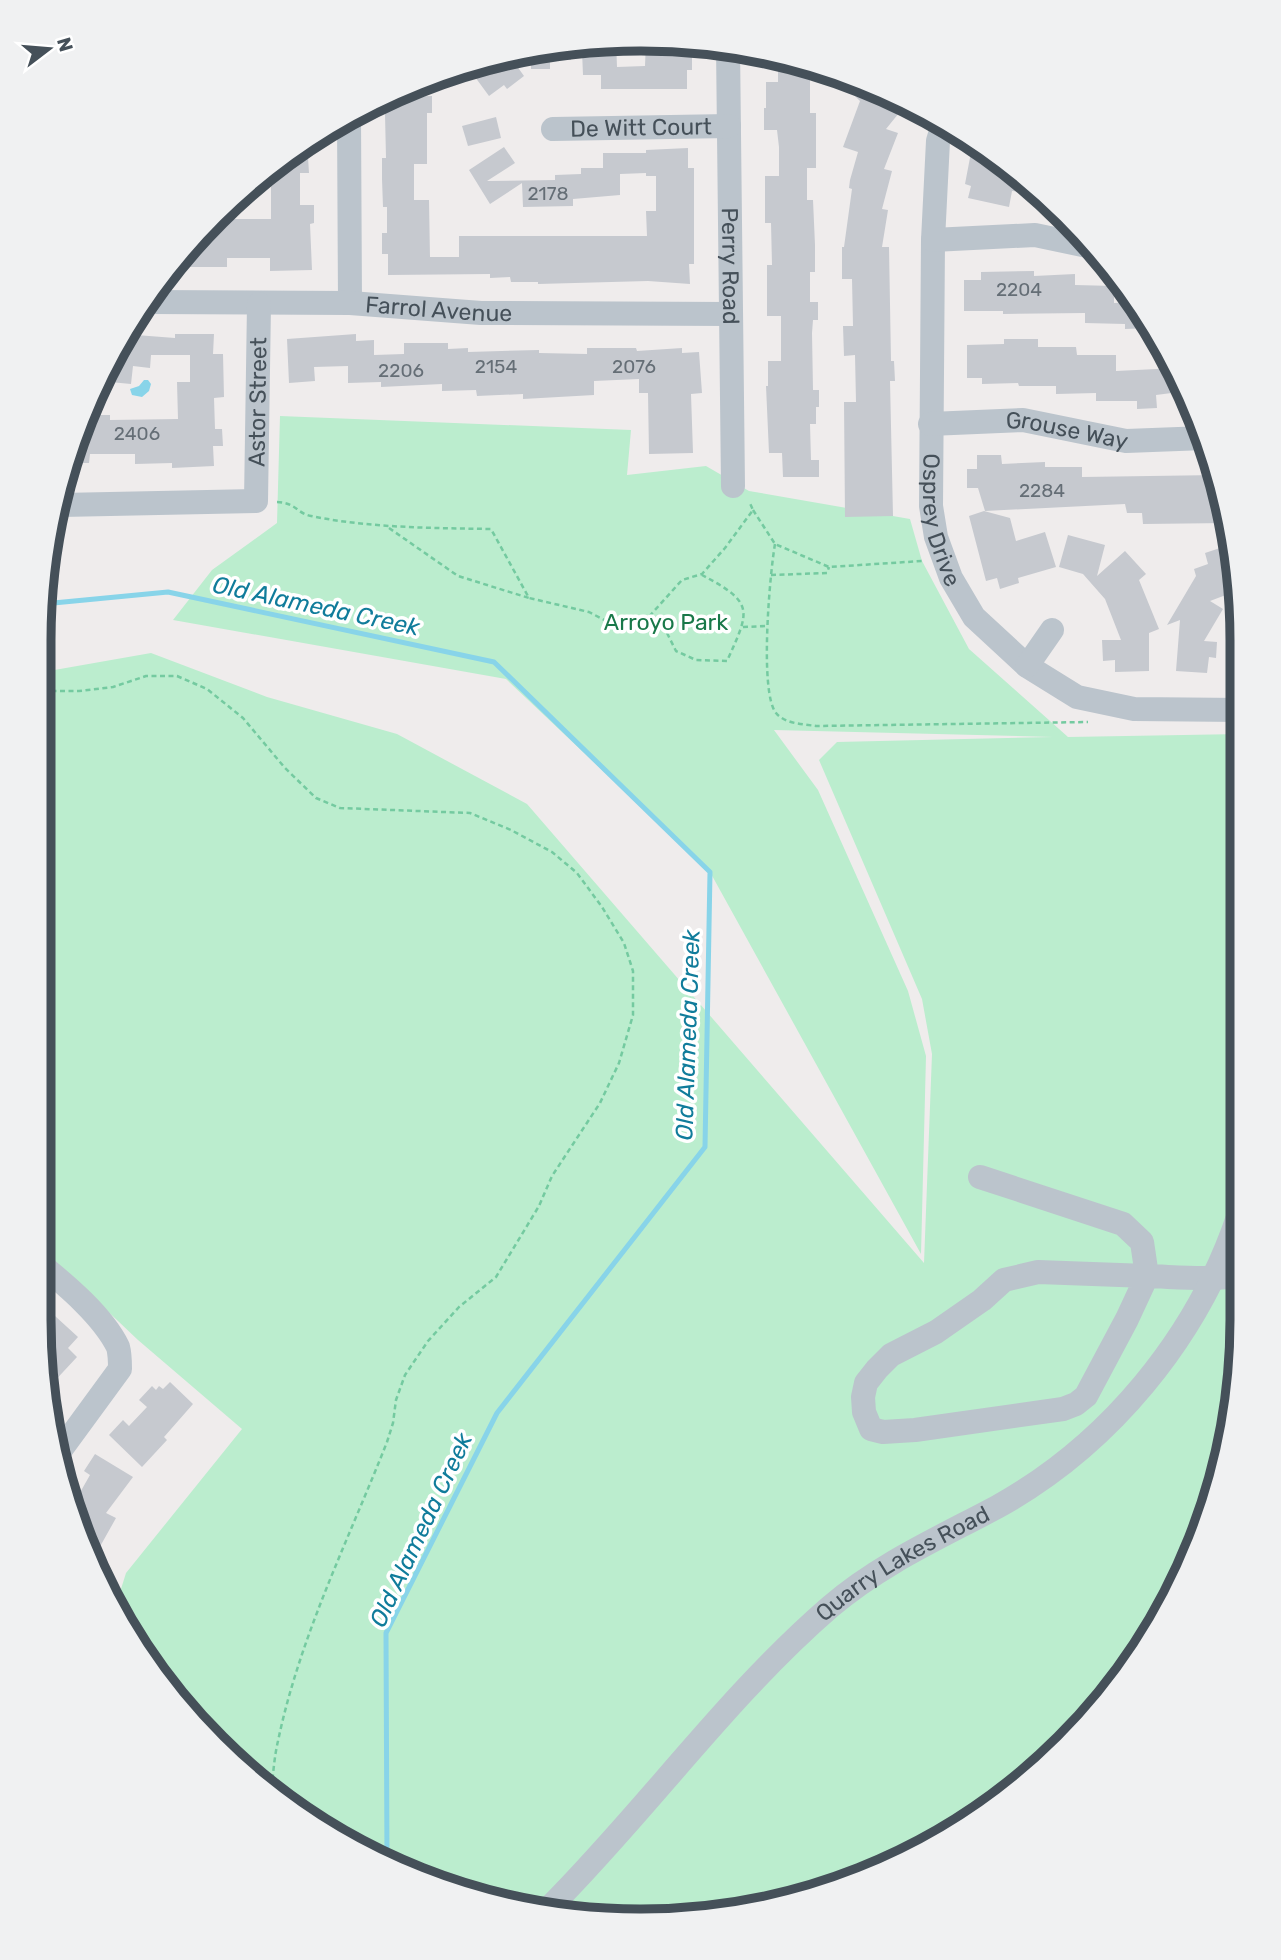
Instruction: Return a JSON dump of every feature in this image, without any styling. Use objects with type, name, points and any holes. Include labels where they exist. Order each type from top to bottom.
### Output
[{"type":"street","name":"Perry Road","points":[[729,58],[730,314],[739,489]]},
{"type":"street","name":"De Witt Court","points":[[553,129],[729,126]]},
{"type":"street","points":[[349,128],[350,303]]},
{"type":"street","name":"Osprey Drive","points":[[940,133],[933,240],[931,506],[936,537],[951,578],[974,617],[1027,666],[1077,696],[1134,709],[1230,710]]},
{"type":"street","points":[[933,240],[1035,235],[1077,244]]},
{"type":"street","name":"Farrol Avenue","points":[[158,302],[350,303],[481,313],[730,314]]},
{"type":"street","name":"Astor Street","points":[[256,501],[259,304]]},
{"type":"street","name":"Grouse Way","points":[[930,424],[1023,420],[1126,441],[1194,438]]},
{"type":"street","points":[[67,505],[256,501]]},
{"type":"street","points":[[1027,666],[1052,630]]},
{"type":"street","points":[[980,1177],[1122,1224],[1142,1242],[1147,1276],[1127,1320],[1086,1396],[1076,1404],[1063,1409],[915,1430],[883,1432],[871,1429],[864,1412],[863,1397],[866,1382],[877,1369],[891,1354],[936,1332],[971,1308],[1004,1280],[1038,1272],[1147,1276],[1213,1280],[1230,1277]]},
{"type":"street","name":"Quarry Lakes Road","points":[[554,1903],[606,1849],[688,1754],[803,1632],[833,1605],[900,1558],[1029,1487],[1060,1465],[1116,1415],[1169,1353],[1193,1316],[1213,1280],[1230,1237]]},
{"type":"street","points":[[51,1273],[106,1328],[119,1350],[120,1369],[64,1445]]},
{"type":"path","points":[[739,489],[775,544],[829,567],[922,561],[943,556]]},
{"type":"path","points":[[256,501],[290,502],[307,516],[387,526],[491,529],[528,598]]},
{"type":"path","points":[[387,526],[458,576],[528,598],[589,612],[610,623],[629,627],[646,620],[682,580],[702,574],[753,510]]},
{"type":"path","points":[[775,544],[769,575],[767,626],[770,698],[776,713],[791,723],[816,726],[1097,722]]},
{"type":"path","points":[[769,575],[827,573],[829,567]]},
{"type":"path","points":[[646,620],[665,629],[676,652],[696,660],[727,661],[743,627],[743,607],[731,590],[702,574]]},
{"type":"path","points":[[743,627],[767,626]]},
{"type":"path","points":[[51,691],[113,687],[146,676],[177,676],[207,689],[243,719],[285,768],[316,798],[340,808],[470,813],[511,830],[552,852],[577,873],[624,943],[634,971],[633,1015],[619,1063],[600,1103],[552,1176],[517,1246],[496,1277],[459,1307],[428,1341],[405,1375],[396,1400],[387,1442],[308,1636],[278,1742],[273,1780]]},
{"type":"green space","name":"Arroyo Park","points":[[280,416],[631,430],[627,475],[706,466],[749,491],[910,519],[922,561],[969,649],[1068,737],[1230,734],[1229,1358],[1219,1435],[1199,1509],[1169,1580],[1131,1647],[1108,1679],[1058,1737],[1000,1787],[968,1810],[901,1848],[866,1864],[830,1878],[756,1898],[679,1908],[602,1908],[564,1904],[539,1900],[533,1895],[525,1898],[451,1878],[380,1848],[346,1830],[281,1787],[223,1737],[173,1679],[150,1647],[119,1594],[126,1573],[242,1429],[138,1340],[51,1257],[51,671],[151,653],[267,697],[397,734],[527,804],[924,1263],[932,1054],[922,999],[819,760],[837,742],[1053,737],[774,730],[818,790],[908,991],[926,1056],[921,1254],[710,872],[506,679],[173,620],[212,570],[277,523]]},
{"type":"water","points":[[144,380],[151,384],[149,391],[142,397],[132,395],[130,389],[139,386]]},
{"type":"building","points":[[646,51],[692,53],[692,70],[687,70],[687,89],[601,89],[601,75],[583,75],[582,54],[616,52],[617,67],[645,66]]},
{"type":"building","points":[[571,55],[571,60],[550,60],[550,69],[531,69],[531,61]]},
{"type":"building","points":[[516,64],[524,76],[507,89],[504,85],[489,96],[474,75]]},
{"type":"building","points":[[778,67],[810,76],[810,113],[816,113],[816,168],[807,168],[807,200],[813,200],[815,245],[815,272],[810,272],[810,302],[818,302],[818,320],[813,320],[812,333],[813,390],[819,390],[819,407],[816,407],[816,424],[810,424],[811,460],[819,460],[819,477],[783,477],[782,453],[769,453],[766,386],[768,361],[781,361],[781,316],[767,316],[767,265],[772,265],[771,223],[765,223],[765,176],[779,176],[779,147],[777,130],[764,130],[764,108],[766,82],[778,82]]},
{"type":"building","points":[[856,92],[900,112],[886,129],[898,133],[884,169],[892,171],[882,209],[888,210],[882,247],[889,247],[891,361],[894,361],[895,381],[890,381],[893,516],[845,517],[844,402],[856,402],[855,355],[844,356],[843,326],[853,326],[852,279],[842,279],[842,247],[852,189],[849,188],[850,180],[858,152],[843,147],[860,101],[854,95]]},
{"type":"building","points":[[432,96],[432,113],[427,113],[427,164],[414,164],[414,200],[429,200],[430,257],[459,257],[459,236],[647,236],[646,211],[656,211],[656,176],[646,176],[646,173],[620,174],[620,195],[573,199],[573,206],[523,207],[522,183],[490,204],[469,170],[504,147],[515,163],[487,181],[555,180],[555,175],[581,174],[581,168],[603,168],[603,153],[646,153],[646,150],[688,148],[688,168],[694,168],[694,264],[689,264],[690,284],[648,281],[538,284],[511,282],[510,277],[490,278],[490,274],[388,275],[388,254],[382,254],[382,233],[387,233],[387,207],[383,207],[382,179],[382,158],[386,158],[385,114],[380,114],[414,97]]},
{"type":"building","points":[[496,117],[501,138],[468,146],[462,126]]},
{"type":"building","points":[[971,152],[1023,192],[1012,191],[1009,207],[968,198],[971,186],[965,184]]},
{"type":"building","points":[[308,154],[309,173],[300,173],[300,205],[314,205],[314,223],[310,224],[312,270],[270,271],[270,258],[227,258],[227,267],[185,267],[220,226],[227,226],[227,219],[271,219],[271,181]]},
{"type":"building","points":[[1034,271],[1034,276],[1075,274],[1075,285],[1112,286],[1114,303],[1124,303],[1140,328],[1125,329],[1125,324],[1085,323],[1085,313],[1003,314],[1003,311],[964,311],[964,280],[981,280],[981,272]]},
{"type":"building","points":[[175,334],[214,334],[213,354],[223,354],[224,397],[214,398],[215,429],[222,429],[223,446],[213,446],[214,466],[172,468],[172,463],[135,464],[135,454],[90,454],[89,463],[78,463],[96,415],[110,415],[110,420],[178,419],[177,382],[190,382],[190,355],[151,355],[150,368],[133,366],[131,384],[111,382],[131,345],[135,345],[137,335],[175,338]]},
{"type":"building","points":[[356,334],[356,341],[374,340],[374,355],[404,354],[404,343],[448,343],[448,349],[468,348],[468,352],[539,350],[539,353],[587,354],[587,348],[636,348],[637,351],[682,348],[682,353],[699,352],[702,393],[691,394],[693,453],[649,454],[648,393],[639,393],[639,379],[594,381],[594,395],[523,399],[523,394],[477,396],[476,390],[442,391],[442,384],[381,387],[381,382],[348,383],[348,366],[314,367],[315,381],[289,383],[287,339]]},
{"type":"building","points":[[1004,339],[1038,339],[1038,347],[1076,347],[1077,355],[1116,355],[1116,371],[1163,369],[1175,393],[1156,395],[1157,408],[1137,409],[1137,401],[1096,401],[1096,393],[1056,394],[1056,386],[982,384],[982,378],[967,378],[967,345],[1004,344]]},
{"type":"building","points":[[977,455],[1001,455],[1002,464],[1045,462],[1045,467],[1082,467],[1082,477],[1206,475],[1219,523],[1143,524],[1142,513],[1127,513],[1125,504],[985,511],[978,488],[967,488],[967,469],[977,469]]},
{"type":"building","points":[[984,511],[1010,518],[1016,541],[1045,532],[1056,567],[1018,578],[1019,583],[1000,589],[997,578],[986,581],[969,516]]},
{"type":"building","points":[[1068,535],[1105,545],[1097,576],[1125,551],[1146,574],[1139,580],[1159,629],[1149,633],[1149,671],[1115,672],[1115,660],[1103,661],[1102,640],[1121,640],[1105,599],[1083,574],[1059,567]]},
{"type":"building","points":[[1222,547],[1228,594],[1210,601],[1223,609],[1204,641],[1217,642],[1216,658],[1209,657],[1207,673],[1176,671],[1180,620],[1167,625],[1196,576],[1194,569],[1208,564],[1205,553]]},
{"type":"building","points":[[55,1316],[78,1337],[68,1348],[77,1357],[54,1381],[51,1320]]},
{"type":"building","points":[[170,1382],[193,1404],[164,1437],[167,1440],[142,1467],[109,1435],[123,1420],[129,1426],[147,1407],[139,1400],[152,1386],[156,1390],[159,1386],[163,1389]]},
{"type":"building","points":[[95,1454],[133,1477],[106,1513],[116,1518],[98,1550],[78,1496],[90,1475],[84,1471]]},
{"type":"waterway","name":"Old Alameda Creek","points":[[52,603],[168,592],[494,662],[710,872],[705,1147],[497,1413],[386,1633],[387,1851]]}]
